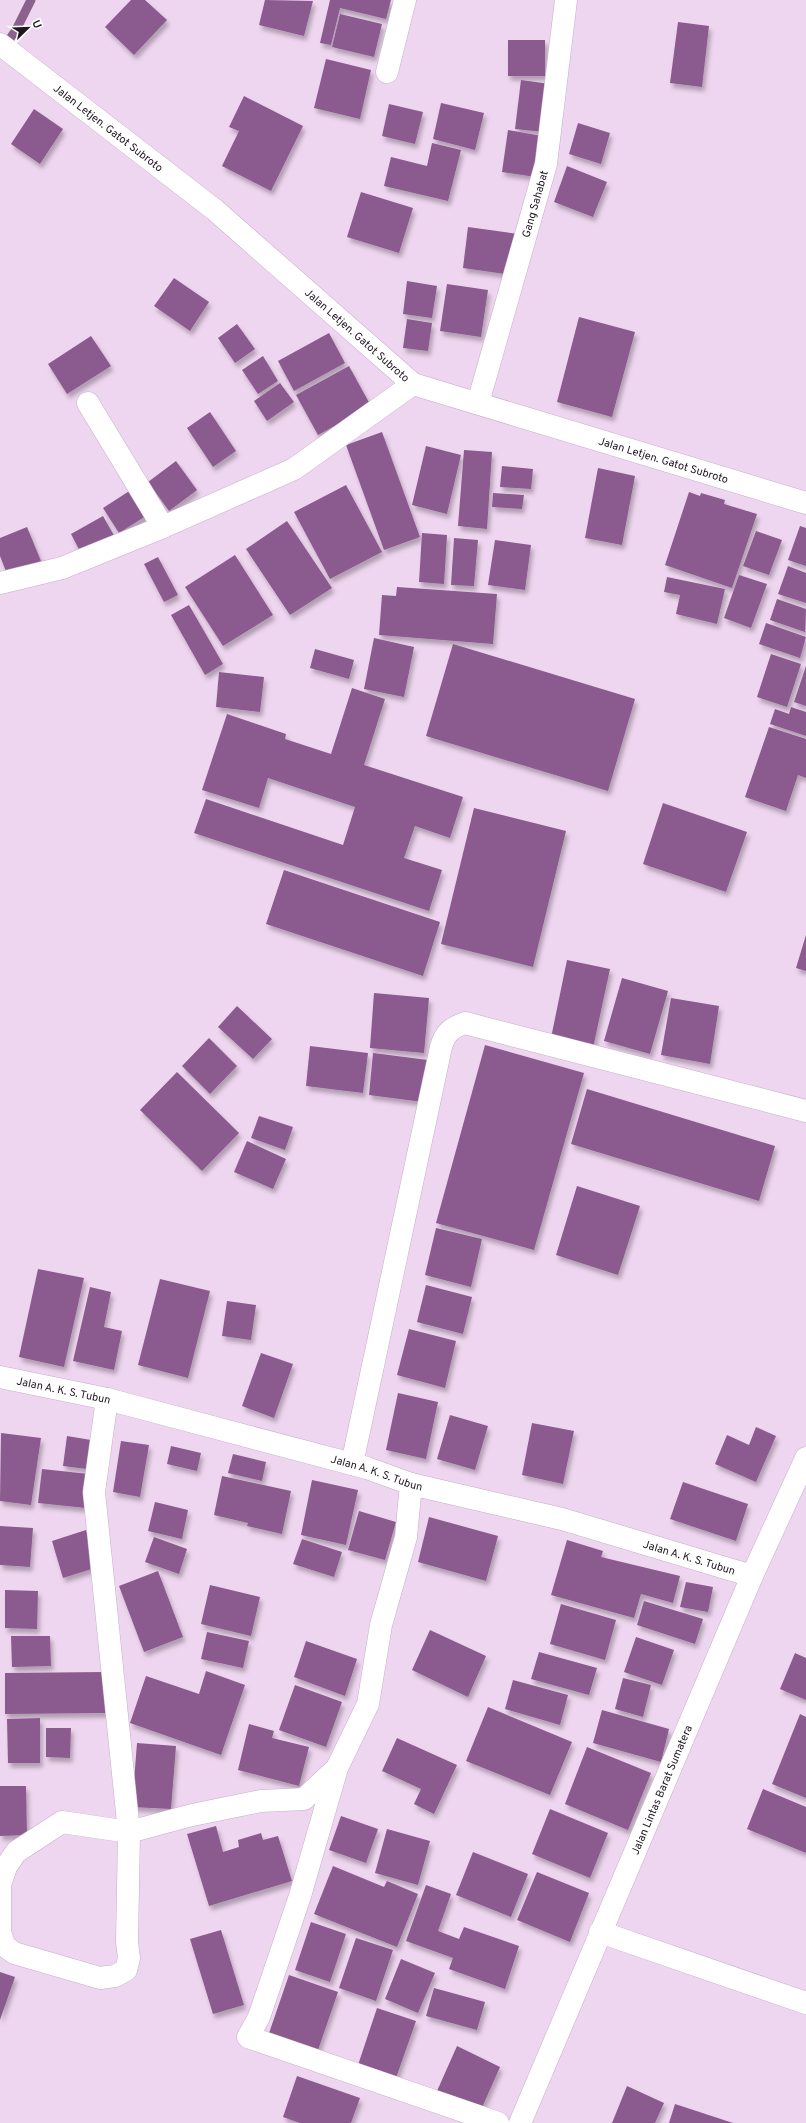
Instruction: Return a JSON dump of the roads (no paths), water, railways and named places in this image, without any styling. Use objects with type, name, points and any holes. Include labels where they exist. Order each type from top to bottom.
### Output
[{"type":"main road","points":[[388,72],[405,0]]},
{"type":"main road","name":"Gang Sahabat","points":[[478,403],[546,164],[566,0]]},
{"type":"main road","name":"Jalan Letjen. Gatot Subroto","points":[[0,44],[214,210],[414,384],[806,504]]},
{"type":"main road","points":[[0,583],[62,568],[164,527],[294,469],[414,384]]},
{"type":"main road","points":[[88,403],[164,527]]},
{"type":"main road","points":[[352,1464],[441,1048],[444,1037],[453,1027],[465,1023],[806,1111]]},
{"type":"main road","name":"Jalan A. K. S. Tubun","points":[[0,1377],[107,1399],[352,1464],[410,1484],[562,1519],[752,1576]]},
{"type":"main road","points":[[107,1399],[94,1492],[129,1832],[127,1942],[129,1958],[126,1970],[114,1976],[100,1978],[8,1950],[1,1935],[0,1885],[6,1866],[16,1852],[62,1822],[129,1832],[192,1815],[261,1801],[304,1799],[337,1768]]},
{"type":"main road","name":"Jalan Lintas Barat Sumatera","points":[[520,2123],[752,1576],[806,1458]]},
{"type":"main road","points":[[410,1484],[406,1537],[381,1624],[368,1704],[337,1768],[300,1896],[259,2017],[248,2037],[498,2123]]},
{"type":"main road","points":[[600,1932],[806,2003]]},
{"type":"waterway","points":[[4,47],[16,30],[31,0]]}]
